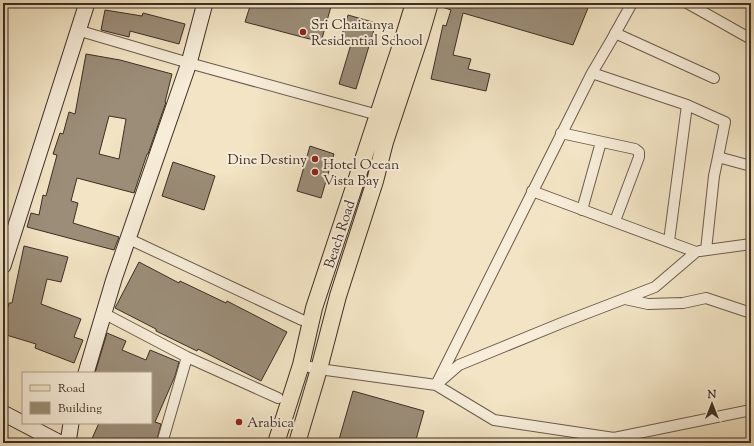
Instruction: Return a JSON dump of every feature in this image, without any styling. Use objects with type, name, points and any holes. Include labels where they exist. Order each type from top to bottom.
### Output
[{"type":"main road","name":"Beach Road","points":[[276,443],[301,365],[314,308],[414,3]]},
{"type":"main road","name":"Beach Road","points":[[296,443],[338,296],[373,188],[385,142],[430,3]]},
{"type":"street","points":[[3,266],[77,30],[87,3]]},
{"type":"street","points":[[86,372],[105,314],[114,279],[189,63],[205,3]]},
{"type":"street","points":[[436,385],[592,73],[632,3]]},
{"type":"street","points":[[687,3],[751,39]]},
{"type":"street","points":[[77,30],[189,63],[378,115]]},
{"type":"street","points":[[615,33],[714,78]]},
{"type":"street","points":[[436,385],[459,365],[655,288],[701,251],[725,122],[686,105],[592,73]]},
{"type":"street","points":[[668,241],[686,105]]},
{"type":"street","points":[[562,133],[635,149],[639,152],[639,157],[614,221]]},
{"type":"street","points":[[582,210],[601,142]]},
{"type":"street","points":[[718,157],[751,166]]},
{"type":"street","points":[[532,191],[668,241],[701,251],[751,242]]},
{"type":"street","points":[[129,239],[302,320]]},
{"type":"street","points":[[624,299],[648,304],[683,303],[706,298],[751,313]]},
{"type":"street","points":[[105,314],[188,357],[278,398]]},
{"type":"street","points":[[162,443],[188,357]]},
{"type":"street","points":[[301,365],[318,369],[436,385],[494,420],[614,438],[751,410]]},
{"type":"street","points":[[3,413],[22,423]]},
{"type":"street","points":[[24,424],[60,443]]},
{"type":"street","points":[[68,443],[71,424]]},
{"type":"building","name":"Sri Chaitanya Residential School","points":[[251,3],[332,3],[321,42],[245,22]]},
{"type":"building","points":[[439,3],[547,3],[555,5],[555,3],[590,3],[573,45],[463,13],[453,55],[471,59],[468,69],[490,74],[486,91],[431,79],[443,25],[446,26],[451,10],[439,6]]},
{"type":"building","points":[[105,10],[142,16],[143,13],[185,24],[179,44],[130,31],[129,37],[101,30]]},
{"type":"building","points":[[348,15],[376,23],[356,89],[339,84],[352,41],[341,38]]},
{"type":"building","points":[[86,54],[120,60],[172,74],[166,102],[134,193],[77,178],[71,201],[78,203],[73,223],[119,237],[114,250],[27,227],[31,213],[39,215],[43,195],[46,196],[57,155],[53,154],[60,133],[63,134],[69,112],[75,114]],"holes":[[[109,116],[126,119],[119,159],[99,154]]]},
{"type":"building","name":"Hotel Ocean Vista Bay","points":[[310,146],[334,154],[321,198],[297,191]]},
{"type":"building","points":[[173,162],[215,176],[204,210],[162,196]]},
{"type":"building","points":[[24,246],[68,257],[61,282],[47,279],[41,304],[81,319],[74,337],[83,340],[74,363],[35,348],[36,344],[3,334],[3,323],[9,303],[12,303]]},
{"type":"building","points":[[139,262],[179,283],[180,281],[226,303],[227,301],[287,332],[261,381],[198,349],[197,351],[156,331],[156,329],[115,308]]},
{"type":"building","points":[[107,333],[126,341],[122,350],[146,360],[150,350],[179,362],[175,376],[155,422],[161,424],[156,443],[90,443],[99,424],[152,424],[152,372],[95,372]]},
{"type":"building","points":[[353,391],[424,411],[415,443],[338,443]]},
{"type":"place","name":"Sri Chaitanya Residential School","points":[[303,32]]},
{"type":"place","name":"Dine Destiny","points":[[315,159]]},
{"type":"place","name":"Hotel Ocean Vista Bay","points":[[315,172]]},
{"type":"place","name":"Arabica","points":[[239,422]]}]
